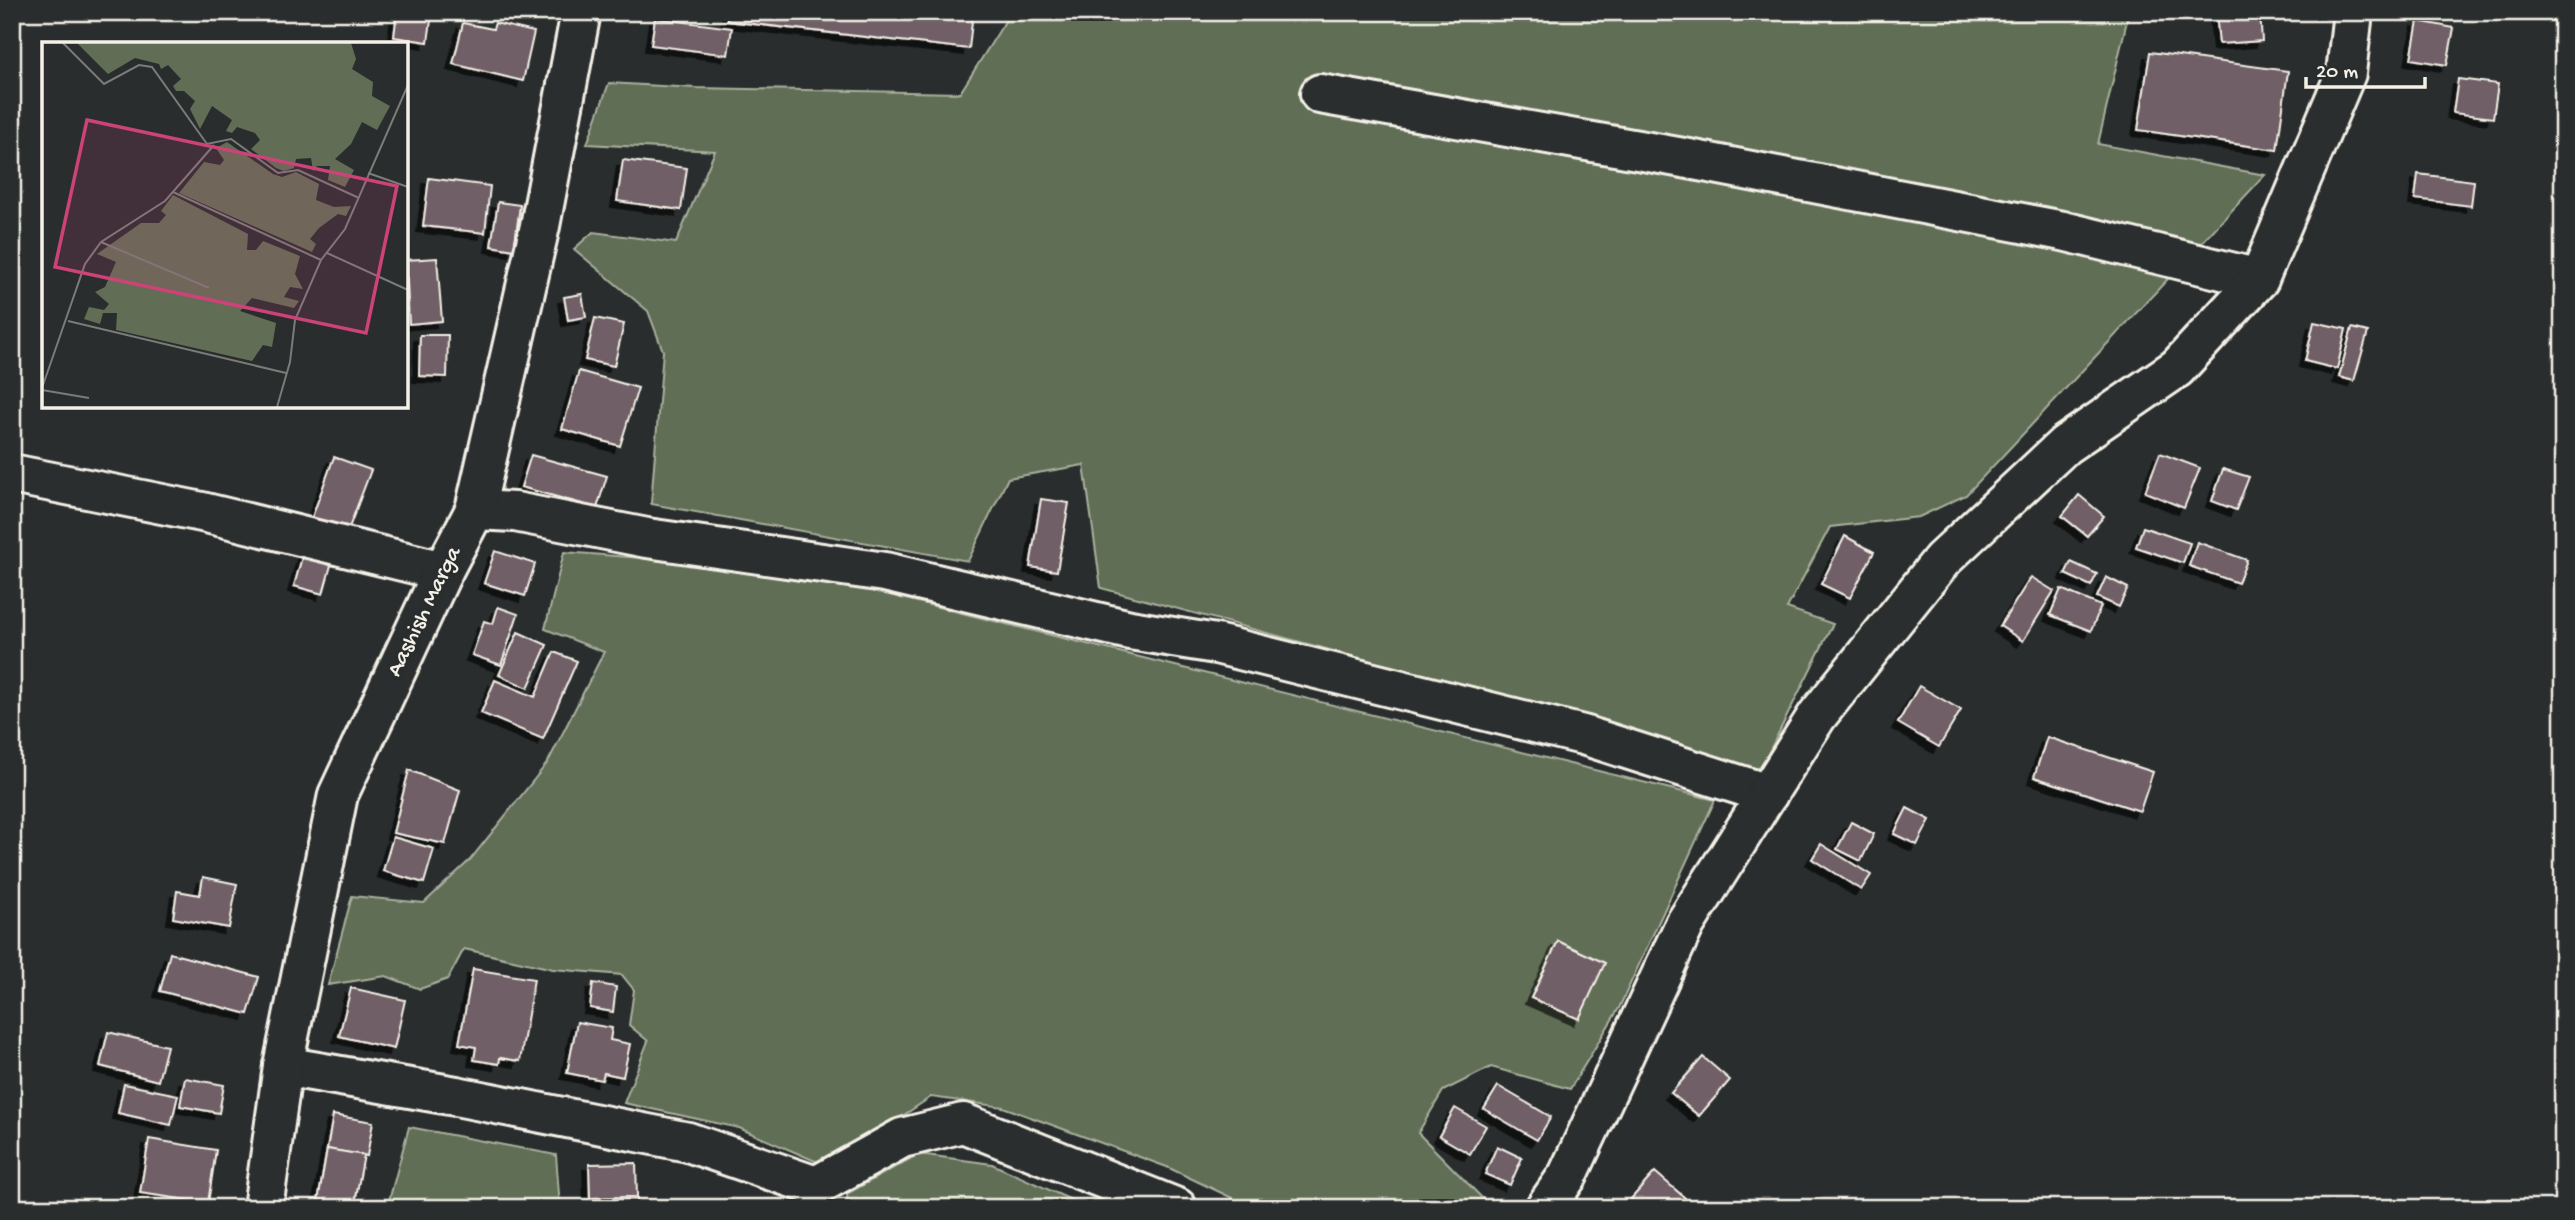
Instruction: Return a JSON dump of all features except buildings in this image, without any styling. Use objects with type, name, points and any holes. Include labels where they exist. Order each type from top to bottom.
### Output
[{"type":"street","name":"Aashish Marga","points":[[263,1208],[284,1066],[338,795],[443,571],[475,510],[540,226],[582,12]]},
{"type":"street","points":[[1545,1208],[1568,1175],[1685,924],[1817,716],[1942,560],[2065,444],[2177,368],[2259,279],[2346,73],[2353,12]]},
{"type":"street","points":[[1320,94],[1689,159],[2023,223],[2259,279]]},
{"type":"street","points":[[12,474],[202,512],[443,571]]},
{"type":"street","points":[[475,510],[515,512],[647,538],[884,572],[1130,630],[1216,644],[1583,735],[1768,794]]},
{"type":"street","points":[[284,1066],[456,1096],[688,1142],[816,1186],[902,1138],[963,1123],[1177,1208]]},
{"type":"green space","points":[[1011,12],[2129,12],[2098,144],[2265,175],[1966,495],[1919,517],[1830,527],[1787,608],[1833,624],[1760,770],[1540,707],[1101,588],[1084,465],[1008,478],[968,561],[651,504],[663,351],[648,311],[574,249],[593,232],[676,243],[715,151],[587,144],[609,83],[696,88],[960,93]]},
{"type":"green space","points":[[564,552],[785,569],[1715,800],[1619,1008],[1570,1089],[1491,1067],[1443,1091],[1418,1133],[1492,1208],[1253,1208],[1167,1167],[1003,1107],[931,1097],[827,1166],[739,1128],[624,1103],[648,1041],[629,1025],[634,990],[622,975],[553,969],[464,949],[448,979],[420,989],[386,976],[328,985],[352,896],[424,903],[470,860],[548,762],[604,652],[545,629]]},
{"type":"green space","points":[[409,1127],[556,1155],[560,1208],[387,1208]]},
{"type":"green space","points":[[919,1154],[992,1164],[1089,1208],[848,1208],[847,1194]]}]
